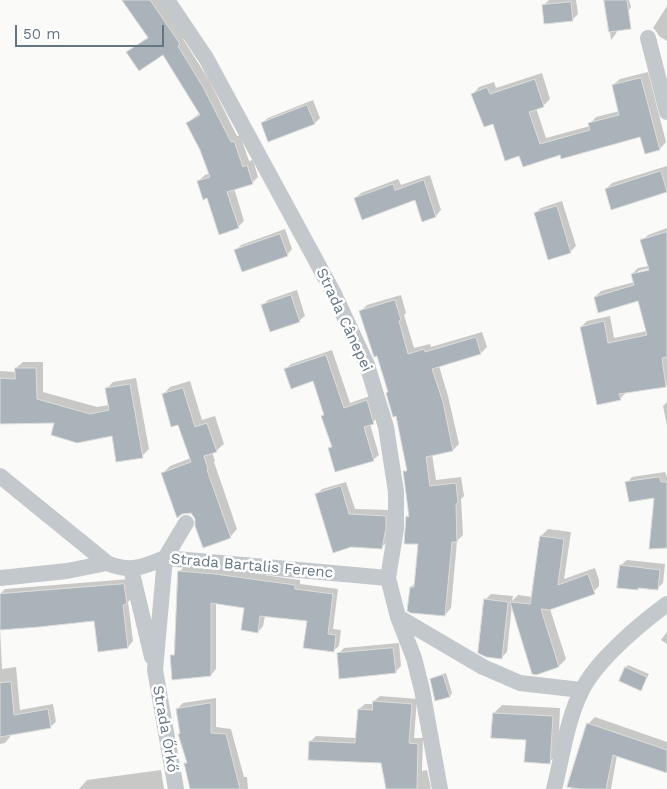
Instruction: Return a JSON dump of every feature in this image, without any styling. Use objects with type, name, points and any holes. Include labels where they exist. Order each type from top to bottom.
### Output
[{"type":"street","name":"Strada Cânepei","points":[[167,0],[211,67],[333,292],[367,365],[386,428],[396,492],[396,528],[388,578],[398,617],[414,658],[420,682],[440,789]]},
{"type":"street","points":[[648,38],[667,112]]},
{"type":"street","points":[[0,476],[107,563],[116,567],[131,569]]},
{"type":"street","name":"Strada Őrkő","points":[[155,670],[165,558],[186,524]]},
{"type":"street","name":"Strada Bartalis Ferenc","points":[[131,569],[140,568],[165,558],[388,578]]},
{"type":"street","points":[[0,578],[67,571],[107,563]]},
{"type":"street","name":"Strada Őrkő","points":[[131,569],[155,670],[176,789]]},
{"type":"street","points":[[554,789],[569,725],[581,690],[597,667],[616,648],[667,604]]},
{"type":"street","points":[[398,617],[482,667],[520,683],[581,690]]},
{"type":"building","points":[[122,0],[150,0],[180,44],[178,46],[203,87],[231,142],[234,141],[243,167],[247,165],[253,184],[227,192],[239,228],[219,235],[207,198],[203,200],[197,181],[210,177],[200,150],[186,123],[200,115],[163,55],[139,71],[126,52],[148,38]]},
{"type":"building","points":[[604,0],[627,0],[631,29],[609,32]]},
{"type":"building","points":[[571,2],[573,21],[544,24],[542,5]]},
{"type":"building","points":[[641,78],[660,150],[645,154],[640,137],[561,159],[560,155],[523,167],[519,156],[505,161],[493,124],[484,127],[471,94],[487,87],[490,94],[535,79],[544,107],[529,112],[540,144],[590,130],[588,123],[619,115],[612,85]]},
{"type":"building","points":[[307,105],[315,124],[268,142],[261,123]]},
{"type":"building","points":[[661,171],[667,192],[611,210],[605,189]]},
{"type":"building","points":[[424,180],[436,217],[422,222],[415,200],[362,220],[354,198],[393,184],[395,190]]},
{"type":"building","points":[[557,206],[571,253],[548,260],[534,213]]},
{"type":"building","points":[[667,232],[667,357],[662,358],[666,387],[619,394],[621,400],[597,405],[580,327],[604,321],[608,343],[647,335],[638,301],[598,313],[594,297],[634,285],[631,274],[649,270],[640,240]]},
{"type":"building","points":[[280,234],[288,256],[242,272],[234,250]]},
{"type":"building","points":[[291,295],[300,322],[270,332],[261,305]]},
{"type":"building","points":[[395,300],[408,354],[424,349],[425,352],[476,337],[481,354],[432,369],[443,402],[453,451],[426,457],[430,486],[456,483],[458,503],[456,504],[457,542],[452,542],[445,616],[407,611],[410,587],[414,587],[418,544],[404,544],[406,516],[409,517],[403,471],[407,471],[396,416],[393,417],[386,393],[388,392],[377,356],[374,357],[359,311]]},
{"type":"building","points":[[326,355],[344,408],[367,400],[374,424],[364,427],[374,461],[335,472],[328,448],[332,447],[321,416],[324,415],[313,381],[291,389],[284,369]]},
{"type":"building","points":[[15,368],[36,368],[37,399],[90,414],[109,410],[105,388],[130,384],[143,458],[116,462],[112,436],[77,443],[51,435],[54,423],[0,424],[0,378],[15,379]]},
{"type":"building","points":[[183,388],[195,427],[207,423],[217,452],[204,456],[207,470],[231,538],[203,548],[195,526],[195,519],[191,513],[182,514],[177,518],[161,473],[191,462],[178,425],[171,427],[162,394]]},
{"type":"building","points":[[660,477],[661,482],[667,482],[667,548],[649,549],[654,498],[629,502],[625,482]]},
{"type":"building","points":[[341,486],[349,514],[386,516],[382,549],[351,547],[333,553],[315,494]]},
{"type":"building","points":[[540,536],[564,539],[558,585],[588,574],[595,594],[549,610],[541,609],[559,667],[536,675],[532,674],[510,602],[530,604]]},
{"type":"building","points":[[620,565],[660,570],[658,590],[617,588]]},
{"type":"building","points":[[178,571],[295,585],[295,589],[333,594],[328,634],[336,635],[334,652],[303,648],[307,621],[260,616],[258,633],[241,630],[244,608],[211,603],[211,676],[172,680],[170,655],[174,655]]},
{"type":"building","points":[[124,584],[127,604],[123,605],[128,648],[98,652],[94,621],[0,630],[0,594]]},
{"type":"building","points":[[484,599],[508,602],[502,659],[486,657],[478,653]]},
{"type":"building","points":[[393,648],[396,673],[339,679],[337,653]]},
{"type":"building","points":[[625,667],[647,677],[641,691],[619,681]]},
{"type":"building","points":[[443,675],[450,697],[435,701],[430,679]]},
{"type":"building","points":[[11,682],[14,715],[48,709],[51,728],[0,737],[0,683]]},
{"type":"building","points":[[373,701],[412,704],[409,743],[418,744],[417,789],[386,789],[381,763],[308,760],[309,741],[355,743],[358,709],[372,710]]},
{"type":"building","points":[[211,703],[211,733],[226,734],[240,789],[190,789],[184,763],[187,763],[178,734],[180,734],[176,709]]},
{"type":"building","points":[[493,713],[553,716],[550,764],[524,762],[526,740],[491,738]]},
{"type":"building","points":[[587,723],[667,750],[667,773],[613,755],[606,789],[567,787]]}]
